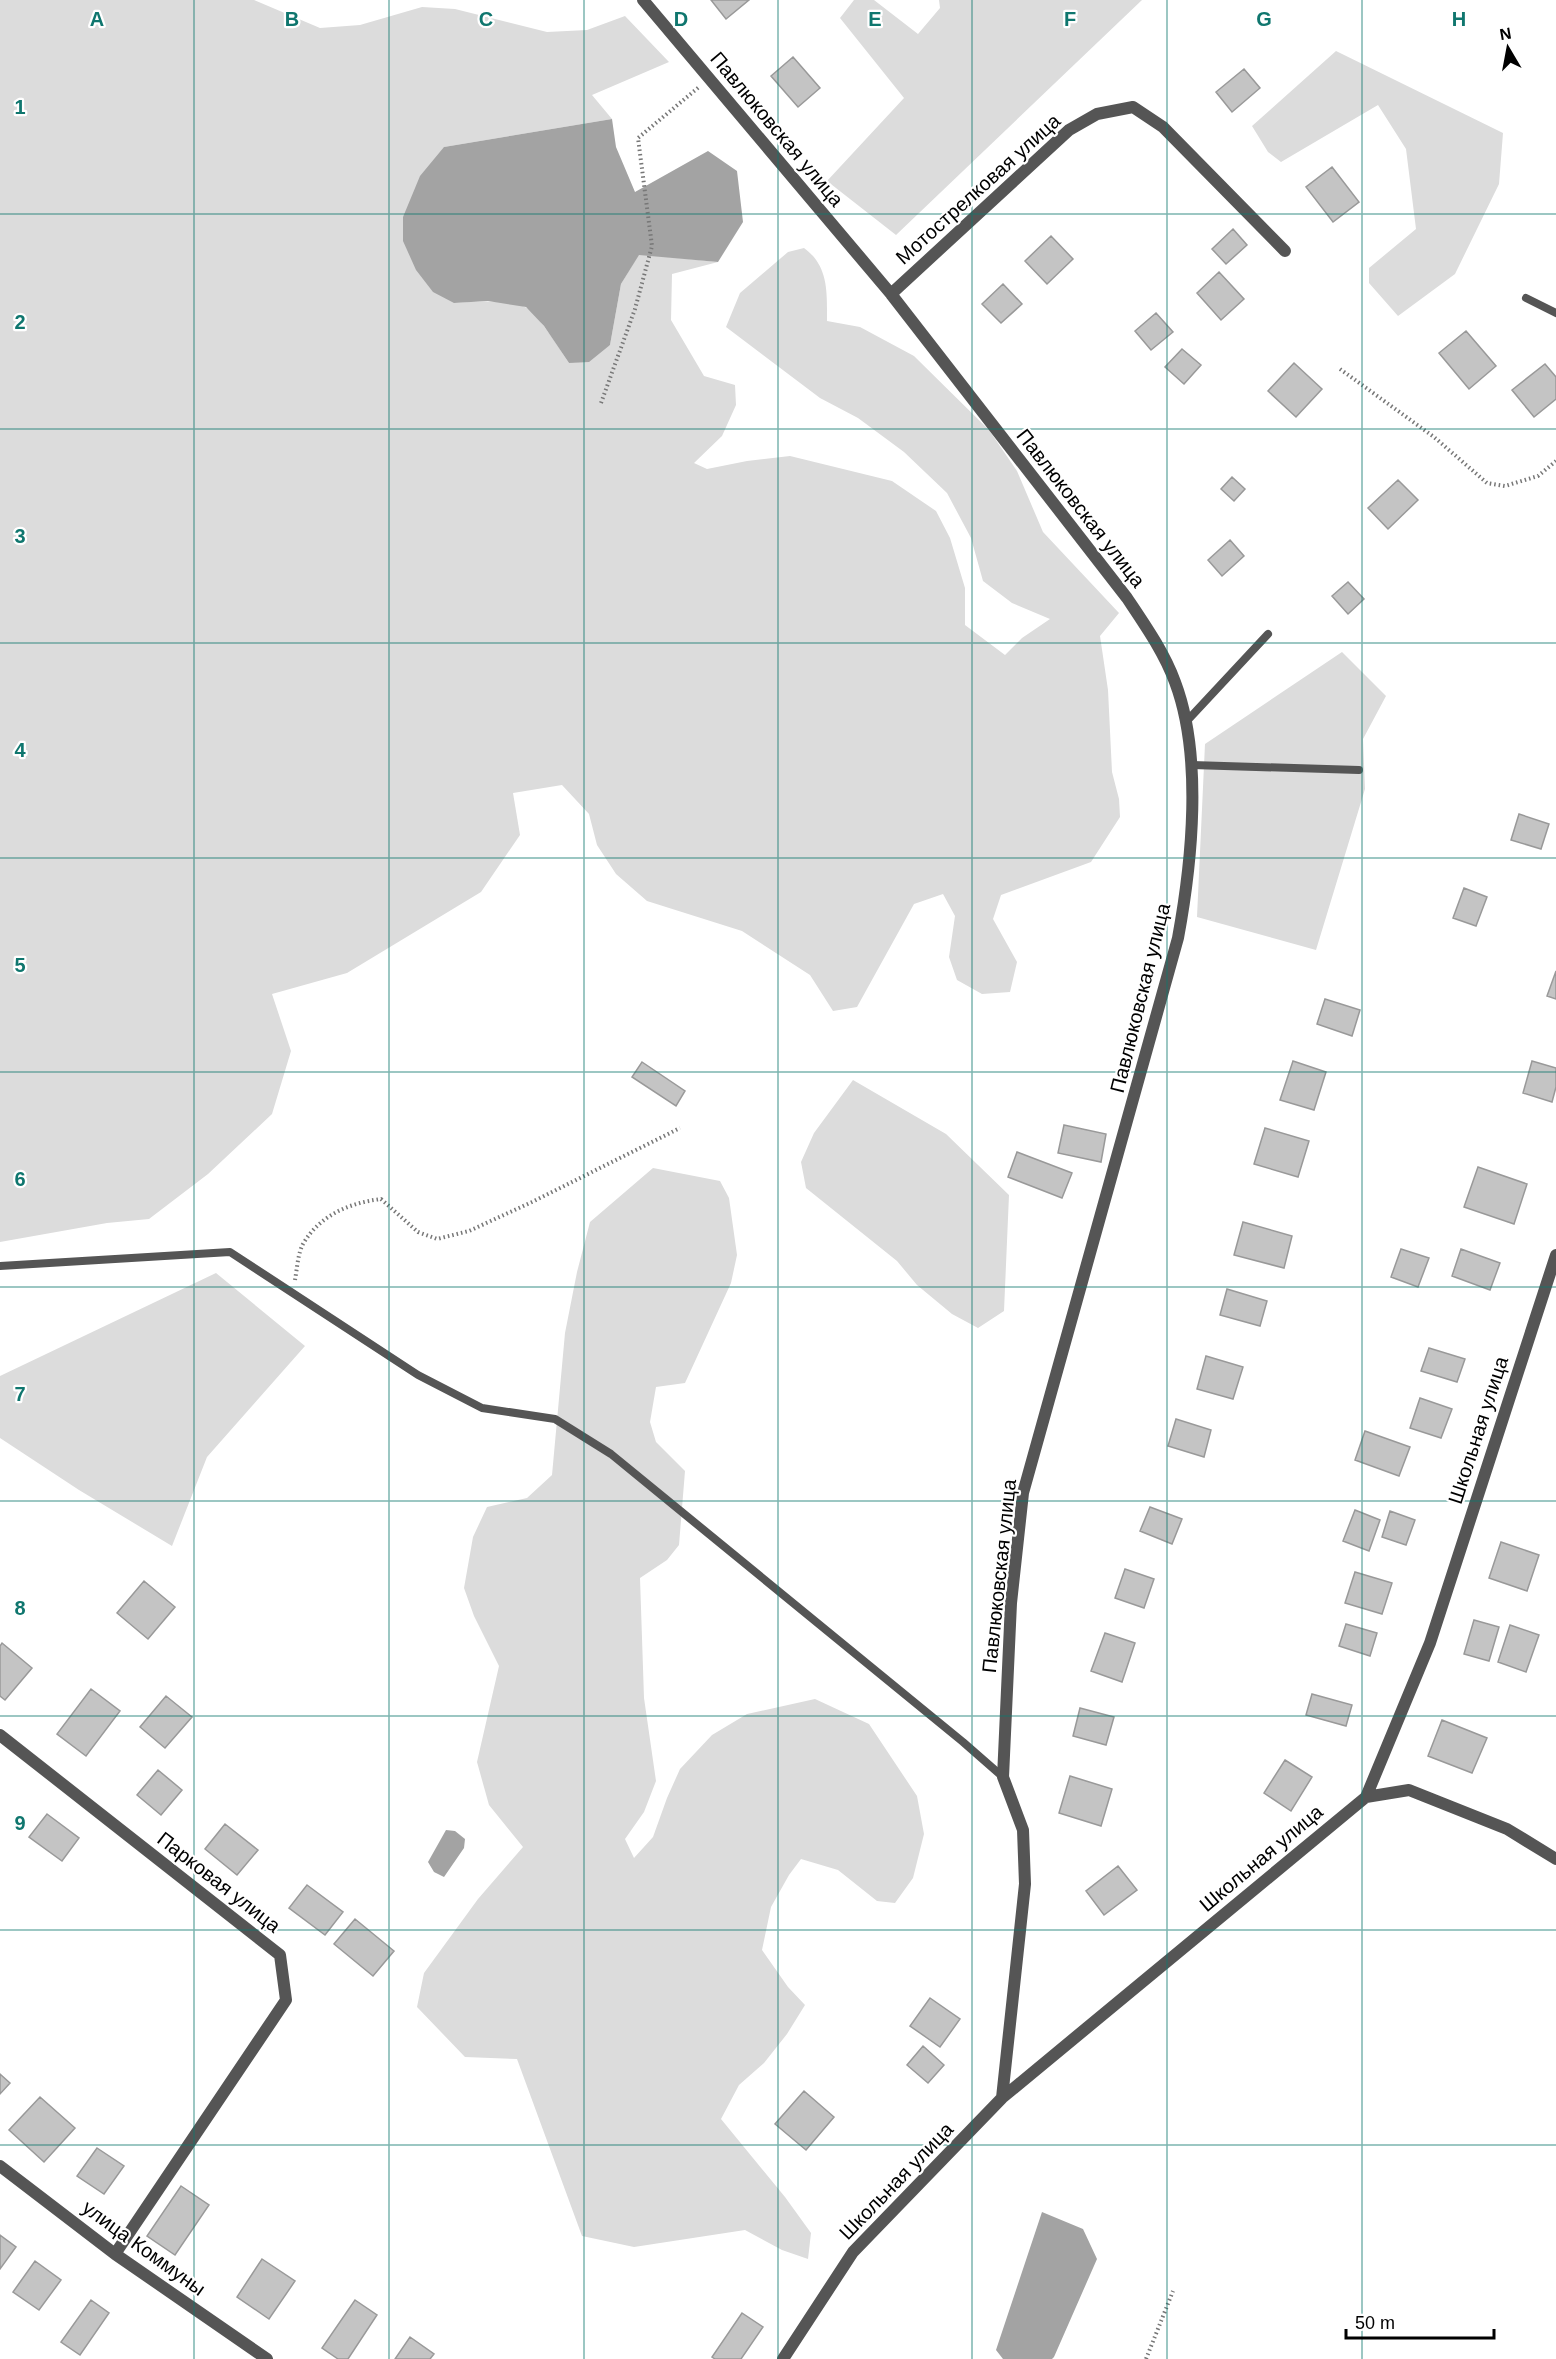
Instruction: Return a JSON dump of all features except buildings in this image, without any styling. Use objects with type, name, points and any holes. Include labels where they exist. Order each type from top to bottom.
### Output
[{"type":"street","name":"Павлюковская улица","points":[[643,0],[891,294],[1127,598],[1166,661],[1175,682],[1185,723],[1192,765],[1190,845],[1185,898],[1178,938],[1023,1493],[1011,1603],[1003,1777],[1023,1830],[1026,1864],[1002,2098]]},
{"type":"street","name":"Мотострелковая улица","points":[[891,294],[1070,130],[1097,114],[1122,108],[1133,107],[1163,127],[1286,251]]},
{"type":"street","name":"Школьная улица","points":[[783,2359],[853,2252],[1002,2098],[1366,1797],[1430,1643],[1556,1255]]},
{"type":"street","name":"Парковая улица","points":[[0,1735],[279,1955],[286,2000],[116,2254]]},
{"type":"street","points":[[1366,1797],[1409,1790],[1507,1829],[1556,1859]]},
{"type":"street","name":"улица Коммуны","points":[[0,2166],[116,2254],[267,2359]]},
{"type":"lane","points":[[1526,298],[1556,313]]},
{"type":"lane","points":[[1185,723],[1268,634]]},
{"type":"lane","points":[[1192,765],[1359,770]]},
{"type":"lane","points":[[0,1266],[230,1252],[418,1375],[482,1408],[555,1419],[611,1454],[1003,1777]]},
{"type":"path","points":[[601,403],[635,309],[652,246],[638,138],[709,79]]},
{"type":"path","points":[[1340,369],[1434,437],[1487,483],[1505,486],[1538,476],[1556,461]]},
{"type":"path","points":[[292,1293],[302,1245],[332,1213],[357,1202],[381,1199],[418,1232],[437,1239],[469,1231],[511,1212],[681,1128]]},
{"type":"path","points":[[1146,2359],[1173,2291]]},
{"type":"shaded area","points":[[0,0],[254,0],[320,28],[360,25],[422,7],[455,9],[547,32],[587,30],[625,16],[669,62],[592,95],[612,119],[444,147],[454,303],[501,302],[525,307],[542,324],[569,363],[610,345],[621,284],[639,254],[718,262],[672,274],[671,320],[704,376],[735,385],[736,405],[722,436],[694,463],[707,469],[790,456],[892,481],[936,511],[950,538],[965,588],[965,625],[1005,655],[1022,638],[1050,619],[1012,603],[983,581],[971,538],[947,493],[904,452],[858,418],[820,398],[726,327],[740,293],[788,252],[804,248],[818,263],[825,281],[827,321],[860,327],[914,356],[989,430],[1017,471],[1043,532],[1119,613],[1100,636],[1108,690],[1112,772],[1119,799],[1120,817],[1091,862],[1001,895],[993,919],[1017,962],[1010,992],[982,994],[957,980],[949,957],[955,916],[943,894],[914,904],[857,1007],[833,1011],[810,975],[742,931],[647,901],[616,874],[597,845],[589,814],[562,785],[513,793],[520,835],[481,892],[347,973],[272,994],[291,1051],[272,1114],[208,1174],[149,1219],[107,1223],[0,1242]]},
{"type":"shaded area","points":[[854,0],[874,0],[918,34],[940,8],[939,0],[1142,0],[896,235],[827,181],[904,98],[840,18]]},
{"type":"shaded area","points":[[1336,51],[1503,133],[1499,184],[1455,274],[1398,316],[1369,283],[1369,268],[1416,229],[1406,149],[1378,105],[1281,162],[1268,152],[1252,126]]},
{"type":"shaded area","points":[[612,119],[616,147],[635,192],[708,151],[737,171],[743,222],[718,262],[639,255],[621,284],[610,345],[589,362],[569,363],[544,326],[526,307],[488,301],[454,303],[433,292],[416,270],[403,241],[403,217],[420,176],[444,147]]},
{"type":"shaded area","points":[[1342,652],[1386,696],[1363,739],[1365,789],[1316,950],[1197,917],[1205,744]]},
{"type":"shaded area","points":[[853,1080],[946,1134],[1009,1195],[1004,1311],[978,1328],[952,1314],[917,1285],[897,1261],[806,1188],[801,1162],[814,1133]]},
{"type":"shaded area","points":[[653,1168],[720,1181],[729,1198],[737,1255],[731,1283],[685,1383],[656,1387],[650,1422],[656,1442],[685,1471],[679,1545],[667,1560],[640,1578],[644,1698],[656,1781],[644,1812],[625,1839],[634,1858],[653,1837],[680,1769],[712,1735],[747,1714],[815,1699],[869,1724],[917,1796],[924,1834],[913,1878],[895,1903],[877,1901],[838,1870],[801,1859],[771,1907],[762,1950],[788,1987],[805,2005],[787,2034],[764,2063],[739,2085],[721,2119],[785,2197],[811,2233],[808,2259],[782,2250],[745,2230],[634,2247],[582,2236],[517,2059],[465,2057],[417,2007],[424,1973],[478,1899],[523,1847],[489,1805],[477,1762],[499,1666],[474,1616],[464,1588],[473,1537],[487,1507],[527,1498],[552,1475],[565,1333],[590,1222]]},
{"type":"shaded area","points":[[216,1273],[305,1346],[207,1457],[172,1546],[79,1490],[0,1438],[0,1376]]},
{"type":"shaded area","points":[[446,1830],[455,1831],[465,1839],[464,1848],[444,1877],[434,1872],[428,1862]]},
{"type":"shaded area","points":[[1042,2212],[1083,2229],[1097,2259],[1054,2357],[1052,2359],[1003,2359],[996,2350]]}]
